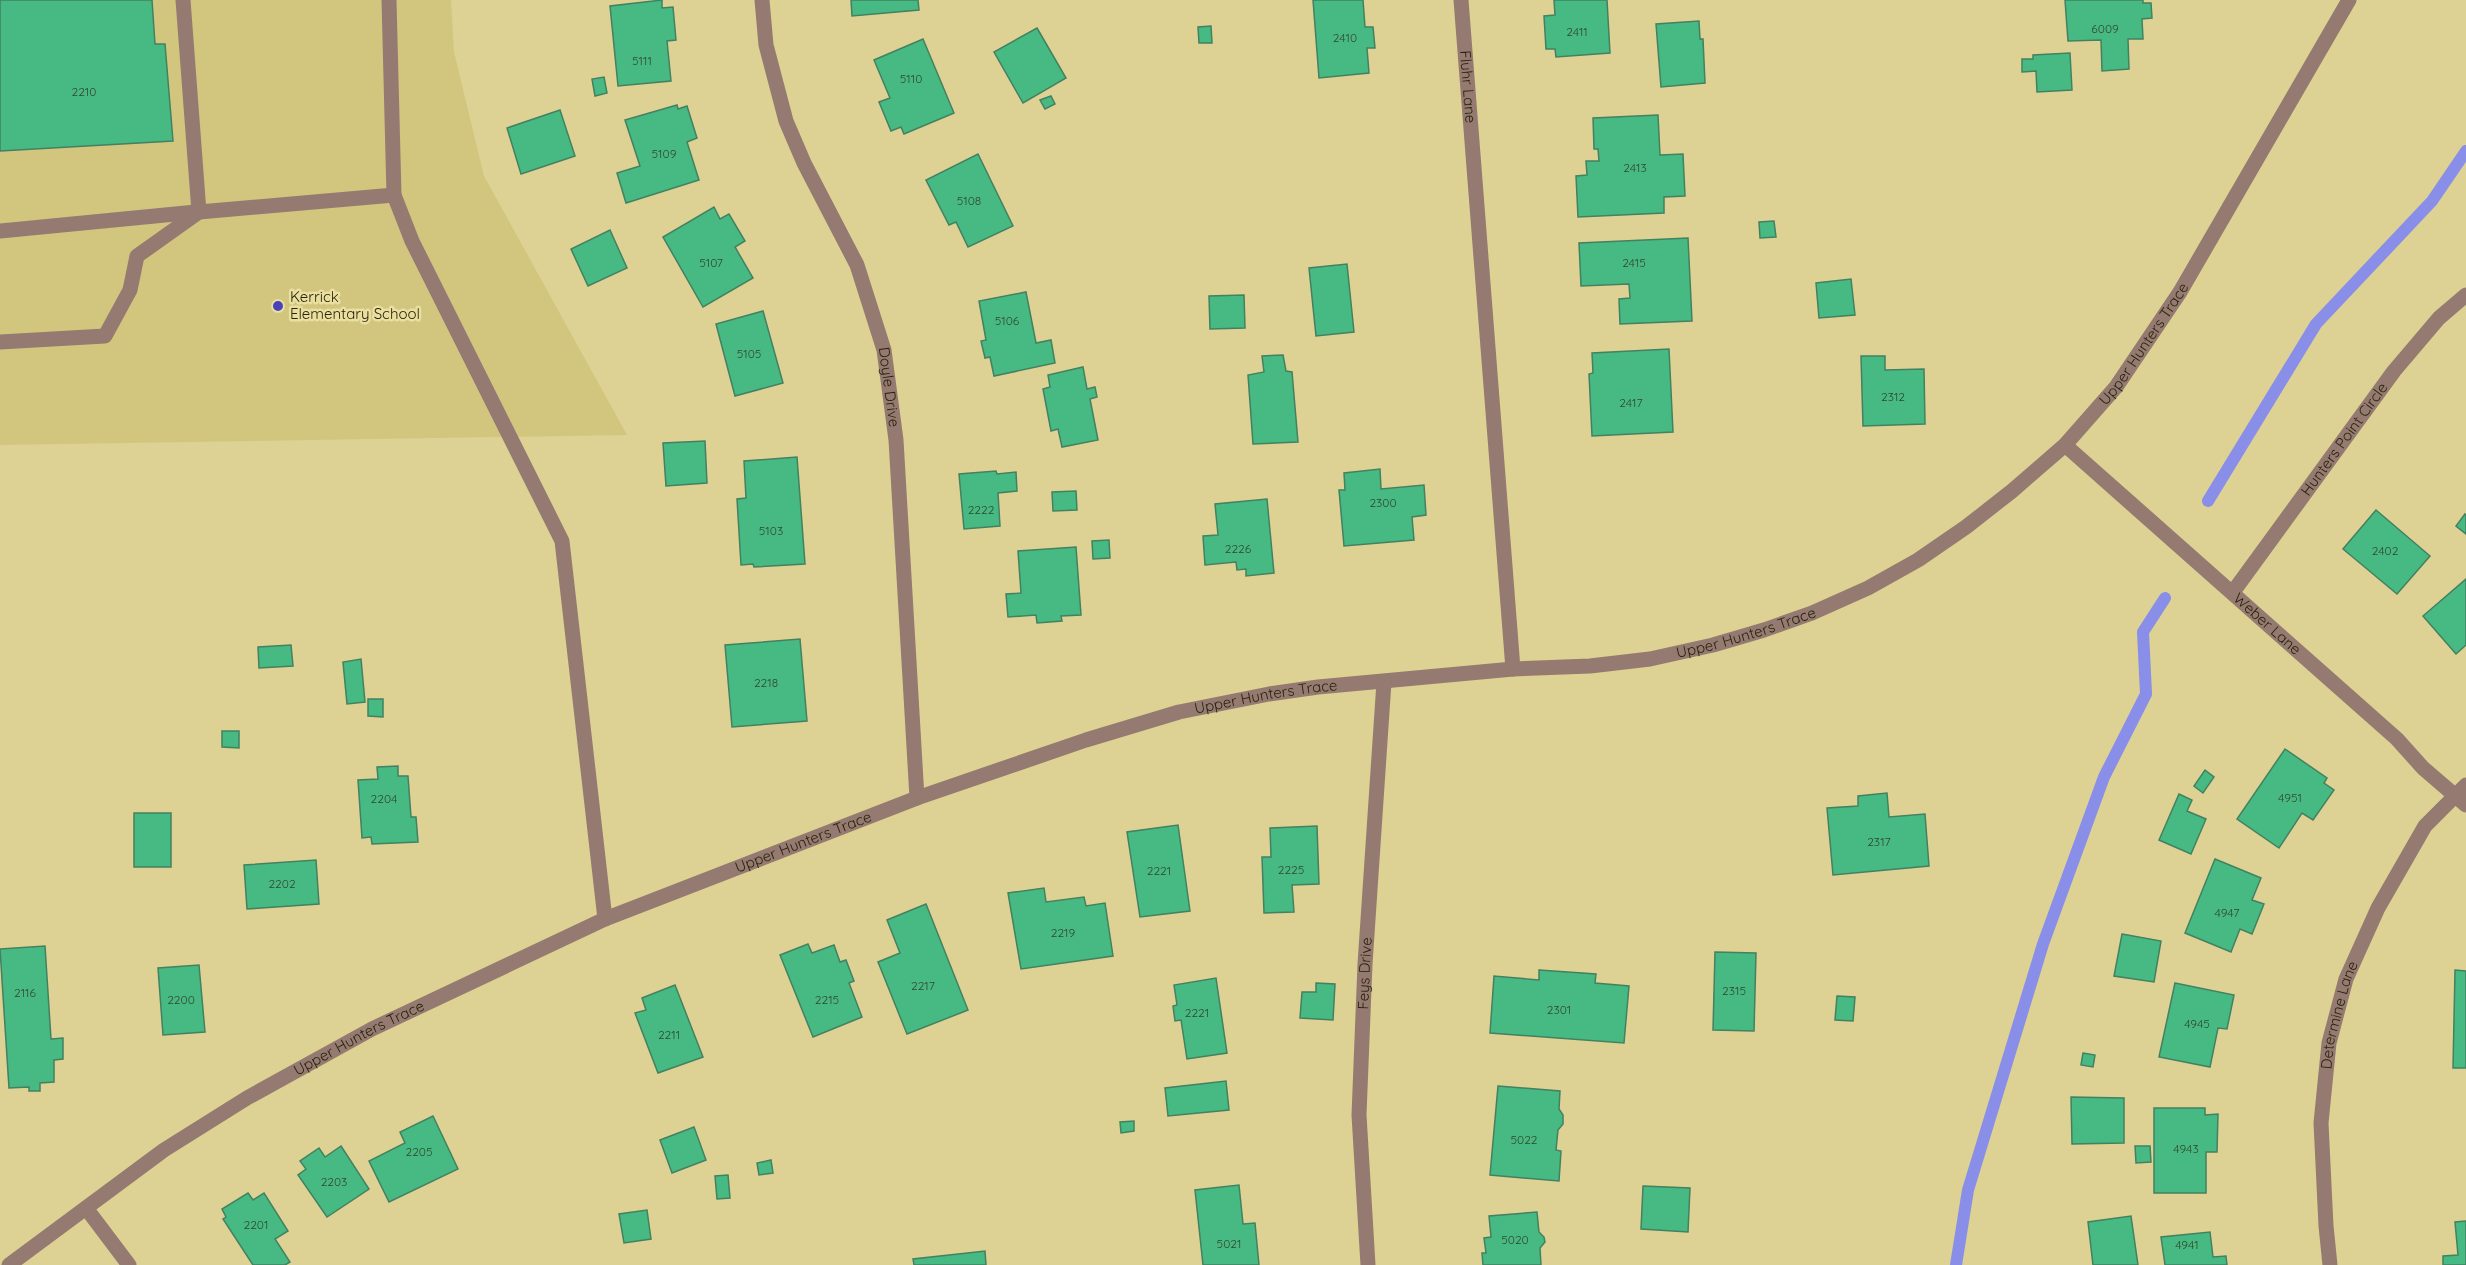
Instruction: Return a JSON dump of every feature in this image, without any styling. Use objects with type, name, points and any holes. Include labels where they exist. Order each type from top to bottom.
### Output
[{"type":"street","points":[[183,0],[199,212]]},
{"type":"street","points":[[388,0],[394,195],[412,241],[562,541],[605,919]]},
{"type":"street","name":"Doyle Drive","points":[[762,0],[766,45],[786,121],[804,163],[857,265],[884,350],[896,440],[917,798]]},
{"type":"street","name":"Fluhr Lane","points":[[1461,0],[1513,669]]},
{"type":"street","name":"Upper Hunters Trace","points":[[9,1265],[164,1150],[309,1062],[458,987],[605,919],[917,798],[1086,740],[1179,712],[1269,694],[1513,669],[1590,666],[1650,659],[1713,645],[1812,613],[1868,588],[1918,560],[1966,527],[2012,491],[2065,445],[2116,387],[2150,340],[2234,201],[2349,0]]},
{"type":"street","points":[[0,231],[394,195]]},
{"type":"street","points":[[0,342],[105,336],[130,290],[137,256],[199,212]]},
{"type":"street","name":"Hunters Point Circle","points":[[2233,592],[2394,371],[2439,318],[2466,295]]},
{"type":"street","name":"Weber Lane","points":[[2065,445],[2397,739],[2423,768],[2462,795]]},
{"type":"street","name":"Feys Drive","points":[[1368,1265],[1359,1115],[1365,964],[1384,682]]},
{"type":"street","name":"Determine Lane","points":[[2330,1265],[2321,1123],[2329,1043],[2346,979],[2378,908],[2425,826],[2462,795]]},
{"type":"street","points":[[86,1208],[129,1265]]},
{"type":"shaded area","name":"Kerrick Elementary School","points":[[0,0],[451,0],[454,52],[484,176],[627,435],[0,445]]},
{"type":"building","points":[[0,0],[152,0],[155,44],[165,44],[173,141],[0,151]]},
{"type":"building","points":[[662,0],[662,8],[673,7],[676,40],[667,41],[671,81],[618,86],[610,6]]},
{"type":"building","points":[[851,0],[918,0],[919,10],[852,16]]},
{"type":"building","points":[[1313,0],[1363,0],[1365,27],[1373,27],[1375,48],[1367,48],[1369,73],[1319,78]]},
{"type":"building","points":[[1554,0],[1607,0],[1610,53],[1556,57],[1555,49],[1546,49],[1544,16],[1555,15]]},
{"type":"building","points":[[2065,0],[2143,0],[2143,3],[2151,3],[2152,18],[2142,19],[2143,39],[2128,39],[2129,69],[2102,71],[2101,40],[2068,41]]},
{"type":"building","points":[[1699,21],[1700,39],[1703,39],[1705,83],[1661,87],[1656,24]]},
{"type":"building","points":[[1211,26],[1212,43],[1199,43],[1198,27]]},
{"type":"building","points":[[1037,28],[1066,78],[1023,103],[994,52]]},
{"type":"building","points":[[923,39],[954,113],[904,134],[901,127],[891,131],[879,102],[890,98],[874,60]]},
{"type":"building","points":[[2070,53],[2072,90],[2037,92],[2036,71],[2022,72],[2022,59],[2033,59],[2033,55]]},
{"type":"building","points":[[604,77],[607,93],[595,96],[592,79]]},
{"type":"building","points":[[1051,96],[1055,104],[1045,109],[1040,100]]},
{"type":"building","points":[[677,105],[678,109],[687,106],[697,138],[687,142],[699,180],[626,203],[617,173],[640,166],[625,120]]},
{"type":"building","points":[[560,110],[575,156],[521,174],[507,128]]},
{"type":"building","points":[[1658,115],[1660,155],[1683,154],[1685,196],[1664,197],[1664,213],[1578,217],[1576,176],[1587,175],[1586,161],[1599,161],[1598,149],[1594,149],[1593,118]]},
{"type":"building","points":[[978,154],[1013,226],[968,247],[956,222],[949,225],[926,180]]},
{"type":"building","points":[[714,207],[720,219],[729,214],[745,241],[735,247],[753,278],[703,307],[663,237]]},
{"type":"building","points":[[1774,221],[1776,237],[1760,238],[1759,222]]},
{"type":"building","points":[[610,230],[627,268],[588,286],[571,249]]},
{"type":"building","points":[[1688,238],[1692,321],[1620,324],[1619,299],[1630,298],[1629,284],[1581,286],[1579,243]]},
{"type":"building","points":[[1347,264],[1354,332],[1316,336],[1309,268]]},
{"type":"building","points":[[1851,279],[1855,315],[1819,318],[1816,283]]},
{"type":"building","points":[[1026,292],[1036,343],[1051,340],[1055,363],[994,376],[990,357],[985,358],[981,341],[986,340],[979,301]]},
{"type":"building","points":[[1244,295],[1245,328],[1210,329],[1209,296]]},
{"type":"building","points":[[763,311],[783,383],[735,396],[716,324]]},
{"type":"building","points":[[1669,349],[1673,432],[1592,436],[1589,374],[1593,373],[1592,353]]},
{"type":"building","points":[[1283,355],[1286,371],[1292,372],[1298,442],[1253,444],[1248,375],[1264,372],[1262,356]]},
{"type":"building","points":[[1861,356],[1885,356],[1885,370],[1924,369],[1925,424],[1863,426]]},
{"type":"building","points":[[1083,367],[1087,389],[1095,387],[1097,397],[1090,399],[1098,440],[1062,447],[1058,429],[1051,431],[1043,389],[1050,387],[1048,375]]},
{"type":"building","points":[[705,441],[707,483],[666,486],[663,443]]},
{"type":"building","points":[[797,457],[805,564],[754,567],[753,564],[741,565],[737,499],[746,498],[744,461]]},
{"type":"building","points":[[1380,469],[1381,489],[1424,485],[1426,515],[1412,517],[1414,540],[1344,546],[1339,490],[1345,490],[1344,473]]},
{"type":"building","points":[[996,471],[997,474],[1016,472],[1017,491],[998,493],[1000,526],[964,529],[959,474]]},
{"type":"building","points":[[1076,491],[1077,510],[1053,511],[1052,492]]},
{"type":"building","points":[[1267,499],[1274,573],[1246,576],[1246,569],[1237,570],[1236,562],[1205,565],[1203,536],[1218,535],[1215,504]]},
{"type":"building","points":[[2376,510],[2430,556],[2397,594],[2343,549]]},
{"type":"building","points":[[2466,515],[2466,534],[2456,526]]},
{"type":"building","points":[[1109,540],[1110,558],[1093,559],[1092,541]]},
{"type":"building","points":[[1076,547],[1081,615],[1061,616],[1062,621],[1037,623],[1036,615],[1008,617],[1006,594],[1021,593],[1018,551]]},
{"type":"building","points":[[2466,579],[2466,645],[2456,654],[2423,616]]},
{"type":"building","points":[[800,639],[807,721],[732,727],[725,645]]},
{"type":"building","points":[[291,645],[293,666],[259,668],[258,647]]},
{"type":"building","points":[[361,659],[365,702],[347,704],[343,662]]},
{"type":"building","points":[[368,699],[383,699],[383,717],[368,716]]},
{"type":"building","points":[[222,731],[239,731],[239,748],[222,747]]},
{"type":"building","points":[[2285,749],[2327,778],[2324,783],[2334,790],[2313,820],[2302,813],[2279,848],[2237,819]]},
{"type":"building","points":[[398,766],[398,776],[408,776],[411,817],[416,817],[418,842],[372,844],[371,837],[362,838],[358,780],[378,779],[377,767]]},
{"type":"building","points":[[2205,770],[2214,777],[2203,793],[2194,786]]},
{"type":"building","points":[[1887,793],[1889,817],[1925,814],[1929,866],[1833,875],[1827,808],[1858,806],[1858,796]]},
{"type":"building","points":[[2179,794],[2192,800],[2187,811],[2206,819],[2191,854],[2159,840]]},
{"type":"building","points":[[134,813],[171,813],[171,867],[134,867]]},
{"type":"building","points":[[1178,825],[1190,911],[1140,917],[1127,832]]},
{"type":"building","points":[[1317,826],[1319,884],[1292,885],[1294,912],[1264,913],[1262,857],[1271,857],[1270,828]]},
{"type":"building","points":[[2215,859],[2261,878],[2252,900],[2264,904],[2252,934],[2240,929],[2231,952],[2185,933]]},
{"type":"building","points":[[316,860],[319,904],[247,909],[244,865]]},
{"type":"building","points":[[1044,888],[1046,902],[1084,897],[1086,906],[1105,903],[1113,956],[1021,969],[1008,893]]},
{"type":"building","points":[[926,904],[968,1010],[907,1034],[878,962],[900,953],[887,920]]},
{"type":"building","points":[[2122,934],[2161,941],[2154,982],[2114,976]]},
{"type":"building","points":[[808,944],[812,953],[834,945],[840,962],[846,960],[854,981],[849,983],[862,1017],[813,1037],[780,955]]},
{"type":"building","points":[[45,946],[51,1039],[63,1038],[63,1059],[54,1060],[54,1082],[40,1083],[40,1091],[29,1091],[29,1087],[9,1088],[0,949]]},
{"type":"building","points":[[1715,952],[1756,953],[1754,1031],[1713,1030]]},
{"type":"building","points":[[199,965],[205,1032],[163,1035],[158,968]]},
{"type":"building","points":[[1539,970],[1596,974],[1595,983],[1629,986],[1624,1043],[1490,1033],[1494,976],[1539,980]]},
{"type":"building","points":[[2455,970],[2466,971],[2466,1068],[2453,1068]]},
{"type":"building","points":[[1216,978],[1227,1053],[1187,1059],[1181,1020],[1175,1021],[1173,1006],[1177,1005],[1174,985]]},
{"type":"building","points":[[1316,983],[1335,984],[1333,1020],[1300,1018],[1302,992],[1316,992]]},
{"type":"building","points":[[2175,983],[2234,995],[2227,1029],[2218,1028],[2210,1067],[2159,1057]]},
{"type":"building","points":[[675,985],[703,1057],[658,1073],[635,1013],[646,1010],[642,998]]},
{"type":"building","points":[[1837,996],[1855,997],[1853,1021],[1835,1020]]},
{"type":"building","points":[[2083,1053],[2095,1055],[2093,1067],[2081,1065]]},
{"type":"building","points":[[1226,1081],[1229,1110],[1168,1116],[1165,1088]]},
{"type":"building","points":[[1498,1086],[1560,1091],[1559,1109],[1563,1115],[1563,1124],[1558,1130],[1556,1150],[1561,1151],[1559,1181],[1490,1175]]},
{"type":"building","points":[[2071,1097],[2124,1098],[2124,1143],[2072,1144]]},
{"type":"building","points":[[2154,1108],[2205,1108],[2205,1115],[2218,1114],[2217,1152],[2206,1152],[2206,1193],[2154,1193]]},
{"type":"building","points":[[433,1116],[458,1169],[389,1202],[369,1161],[405,1143],[400,1132]]},
{"type":"building","points":[[1134,1121],[1134,1131],[1121,1133],[1120,1122]]},
{"type":"building","points":[[694,1127],[706,1160],[672,1173],[660,1140]]},
{"type":"building","points":[[341,1146],[369,1189],[327,1217],[298,1175],[306,1169],[300,1161],[319,1148],[325,1157]]},
{"type":"building","points":[[2135,1146],[2150,1146],[2151,1162],[2136,1163]]},
{"type":"building","points":[[771,1160],[773,1173],[759,1175],[757,1163]]},
{"type":"building","points":[[728,1175],[730,1198],[717,1199],[715,1176]]},
{"type":"building","points":[[1239,1185],[1243,1224],[1255,1223],[1259,1265],[1203,1265],[1195,1190]]},
{"type":"building","points":[[1643,1186],[1690,1188],[1688,1232],[1641,1229]]},
{"type":"building","points":[[248,1193],[253,1200],[264,1193],[288,1231],[275,1239],[290,1262],[285,1265],[253,1265],[223,1219],[226,1217],[222,1209]]},
{"type":"building","points":[[647,1210],[651,1239],[624,1243],[619,1214]]},
{"type":"building","points":[[1537,1212],[1539,1232],[1545,1242],[1540,1248],[1541,1265],[1483,1265],[1482,1253],[1486,1253],[1484,1238],[1491,1237],[1489,1216]]},
{"type":"building","points":[[2131,1216],[2138,1265],[2093,1265],[2088,1222]]},
{"type":"building","points":[[2466,1221],[2466,1265],[2443,1265],[2443,1256],[2458,1255],[2455,1222]]},
{"type":"building","points":[[2210,1232],[2213,1257],[2226,1256],[2227,1265],[2165,1265],[2161,1237]]},
{"type":"building","points":[[985,1251],[986,1265],[914,1265],[913,1259]]},
{"type":"waterway","points":[[2208,501],[2316,324],[2432,201],[2466,151]]},
{"type":"waterway","points":[[1956,1265],[1968,1190],[2043,944],[2104,777],[2146,694],[2143,632],[2165,598]]},
{"type":"place","name":"Kerrick Elementary School","points":[[278,306]]}]
